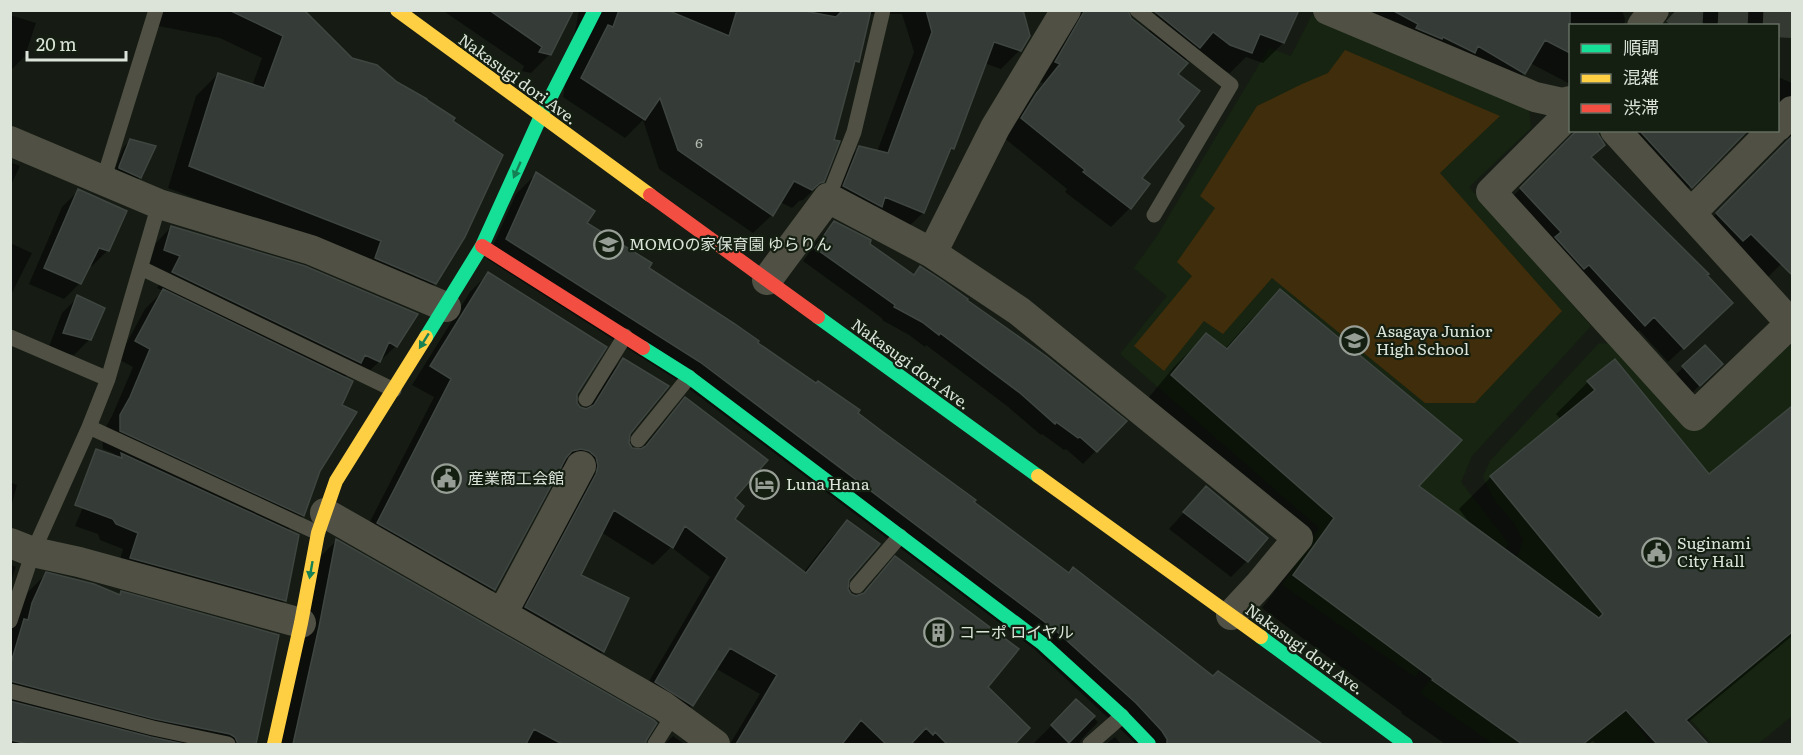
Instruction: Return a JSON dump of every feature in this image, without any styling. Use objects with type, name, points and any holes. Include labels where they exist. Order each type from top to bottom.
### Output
[{"type":"street","name":"Nakasugi dori Ave.","points":[[397,10],[1406,744]]},
{"type":"street","points":[[274,744],[321,523],[336,481],[482,246],[541,116],[596,10]]},
{"type":"street","points":[[932,253],[995,128],[1066,10]]},
{"type":"street","points":[[1328,10],[1535,97],[1562,103],[1569,101]]},
{"type":"street","points":[[1644,24],[1654,10]]},
{"type":"street","points":[[1779,125],[1792,111]]},
{"type":"street","points":[[1569,114],[1491,192],[1694,416],[1792,324],[1618,132]]},
{"type":"street","points":[[1691,213],[1771,132]]},
{"type":"street","points":[[10,141],[159,204],[311,250],[446,307]]},
{"type":"street","points":[[767,280],[828,198],[932,253],[1019,310],[1298,538],[1231,615]]},
{"type":"street","points":[[482,246],[689,376],[1043,644],[1122,716],[1149,744]]},
{"type":"street","points":[[502,614],[581,465]]},
{"type":"street","points":[[321,523],[502,614],[674,714],[715,744]]},
{"type":"street","points":[[22,548],[301,623]]},
{"type":"lane","points":[[103,181],[156,10]]},
{"type":"lane","points":[[828,198],[854,132],[883,10]]},
{"type":"lane","points":[[1137,10],[1231,85],[1154,215]]},
{"type":"lane","points":[[10,621],[22,548],[89,427],[108,378],[159,204]]},
{"type":"lane","points":[[141,268],[394,390]]},
{"type":"lane","points":[[586,399],[625,336]]},
{"type":"lane","points":[[10,337],[108,378]]},
{"type":"lane","points":[[638,440],[689,376]]},
{"type":"lane","points":[[89,427],[321,523]]},
{"type":"lane","points":[[857,586],[900,536]]},
{"type":"lane","points":[[10,691],[153,728],[228,744]]},
{"type":"lane","points":[[655,744],[674,714]]},
{"type":"lane","points":[[1090,744],[1122,716]]},
{"type":"shaded area","name":"Asagaya Junior High School","points":[[1312,15],[1529,109],[1531,128],[1469,187],[1591,326],[1472,456],[1461,482],[1509,544],[1415,677],[1282,585],[1319,528],[1120,354],[1167,296],[1134,268],[1157,236],[1269,48],[1291,56]]},
{"type":"shaded area","points":[[1345,50],[1500,116],[1440,173],[1562,311],[1475,403],[1425,403],[1272,278],[1223,334],[1204,321],[1164,371],[1134,346],[1192,276],[1177,262],[1215,208],[1200,196],[1257,106],[1328,73]]},
{"type":"shaded area","name":"Suginami City Hall","points":[[1599,343],[1616,344],[1695,429],[1789,346],[1792,346],[1792,716],[1758,744],[1712,744],[1670,696],[1637,725],[1650,744],[1493,744],[1420,693],[1515,563],[1523,540],[1514,523],[1493,498],[1483,477],[1490,461]]},
{"type":"building","points":[[229,10],[304,10],[352,58],[377,65],[397,82],[455,118],[453,121],[503,155],[465,237],[436,284],[375,258],[381,241],[189,166],[218,73],[264,88],[283,36]]},
{"type":"building","points":[[489,10],[573,11],[551,55],[539,52],[542,47]]},
{"type":"building","points":[[619,10],[667,10],[729,36],[737,10],[799,10],[836,17],[843,10],[871,10],[859,62],[855,61],[834,140],[840,141],[824,182],[812,190],[794,181],[773,216],[678,150],[660,98],[645,120],[581,78],[608,25],[613,27]]},
{"type":"building","points":[[926,10],[1023,10],[1030,36],[1021,51],[994,42],[954,149],[951,148],[924,213],[885,197],[882,207],[843,186],[859,146],[888,153],[932,32]]},
{"type":"building","points":[[1085,10],[1128,10],[1131,18],[1188,63],[1178,74],[1200,91],[1178,120],[1184,126],[1142,178],[1150,184],[1131,209],[1083,172],[1085,170],[1021,118],[1036,94],[1060,64],[1055,62]]},
{"type":"building","points":[[1153,10],[1299,10],[1284,43],[1260,34],[1252,53],[1230,45],[1213,32],[1200,48]]},
{"type":"building","points":[[1392,10],[1570,10],[1569,52],[1545,40],[1525,74],[1478,46],[1475,53],[1443,37],[1442,39],[1416,28],[1418,24]]},
{"type":"building","points":[[1575,132],[1598,132],[1605,145],[1591,157],[1709,274],[1707,275],[1733,303],[1684,349],[1654,317],[1645,326],[1589,265],[1584,269],[1555,237],[1561,232],[1520,188]]},
{"type":"building","points":[[1641,132],[1746,132],[1692,188]]},
{"type":"building","points":[[1792,136],[1792,275],[1751,234],[1743,241],[1716,213]]},
{"type":"building","points":[[130,139],[156,146],[141,178],[119,168]]},
{"type":"building","points":[[536,172],[595,211],[587,223],[652,263],[649,268],[735,324],[759,341],[758,343],[816,383],[818,381],[860,410],[858,413],[976,500],[974,502],[1069,573],[1073,567],[1213,676],[1218,671],[1322,744],[1167,744],[1162,731],[1136,703],[1054,629],[700,362],[506,239]]},
{"type":"building","points":[[78,189],[127,211],[109,251],[99,248],[81,284],[44,268]]},
{"type":"building","points":[[834,221],[871,240],[870,244],[914,275],[920,266],[943,281],[1046,356],[1127,421],[1097,452],[1080,437],[1078,438],[1056,422],[1055,424],[1020,393],[940,333],[939,335],[922,322],[894,307],[895,305],[815,248]]},
{"type":"building","points":[[171,226],[305,266],[418,314],[397,347],[389,342],[380,362],[365,355],[361,363],[172,272],[180,256],[164,250]]},
{"type":"building","points":[[488,272],[607,347],[577,394],[577,403],[580,407],[586,409],[594,405],[623,358],[669,386],[630,434],[629,443],[632,448],[641,449],[646,446],[685,397],[768,460],[735,498],[744,506],[735,519],[806,573],[847,520],[880,544],[849,580],[848,589],[851,594],[856,596],[864,593],[895,556],[1019,649],[988,687],[1030,728],[1015,744],[947,744],[935,732],[933,735],[926,728],[911,744],[886,744],[861,720],[842,744],[736,744],[777,675],[730,648],[693,706],[655,682],[727,558],[685,526],[673,548],[614,510],[581,575],[629,598],[604,652],[525,607],[596,474],[598,466],[596,457],[589,451],[581,449],[572,451],[566,458],[495,590],[377,523],[451,379],[430,366]]},
{"type":"building","points":[[163,289],[353,381],[342,405],[357,412],[320,471],[304,516],[120,431],[120,415],[150,349],[135,341]]},
{"type":"building","points":[[1280,289],[1462,440],[1419,486],[1599,618],[1603,614],[1490,476],[1595,390],[1587,381],[1615,359],[1709,474],[1792,406],[1792,632],[1686,720],[1708,744],[1657,744],[1626,710],[1583,744],[1522,744],[1432,680],[1293,575],[1334,518],[1171,375],[1206,333],[1227,349]]},
{"type":"building","points":[[77,295],[105,308],[91,340],[63,333]]},
{"type":"building","points":[[1705,345],[1723,364],[1700,386],[1682,366]]},
{"type":"building","points":[[96,449],[122,458],[121,453],[299,535],[286,601],[130,558],[138,533],[116,524],[113,519],[75,505]]},
{"type":"building","points":[[1206,486],[1268,538],[1248,562],[1183,512]]},
{"type":"building","points":[[336,539],[654,720],[657,723],[645,744],[562,744],[534,729],[526,744],[293,744]]},
{"type":"building","points":[[46,572],[94,584],[120,595],[121,591],[279,635],[256,744],[238,744],[235,737],[230,734],[155,719],[10,681],[10,666],[24,619],[28,620],[32,603]]},
{"type":"building","points":[[1076,699],[1095,716],[1069,743],[1051,725]]},
{"type":"building","points":[[10,701],[184,744],[28,744],[10,740]]},
{"type":"tunnel","points":[[1676,10],[1685,18],[1792,23]]},
{"type":"traffic: fast","points":[[426,337],[482,246],[541,116],[595,10]]},
{"type":"traffic: fast","points":[[818,317],[1038,476]]},
{"type":"traffic: fast","points":[[643,348],[689,377],[1043,644],[1122,716],[1149,744]]},
{"type":"traffic: fast","points":[[1261,637],[1406,744]]},
{"type":"traffic: slow","points":[[397,10],[650,195]]},
{"type":"traffic: slow","points":[[274,744],[318,533],[336,481],[426,337]]},
{"type":"traffic: slow","points":[[1038,476],[1261,637]]},
{"type":"traffic: jam","points":[[650,195],[818,317]]},
{"type":"traffic: jam","points":[[482,246],[643,348]]},
{"type":"place","name":"MOMOの家保育園 ゆらりん","points":[[608,244]]},
{"type":"place","name":"Asagaya Junior High School","points":[[1355,340]]},
{"type":"place","name":"産業商工会館","points":[[447,478]]},
{"type":"place","name":"Luna Hana","points":[[765,484]]},
{"type":"place","name":"Suginami City Hall","points":[[1656,552]]},
{"type":"place","name":"コーポ ロイヤル","points":[[938,632]]}]
